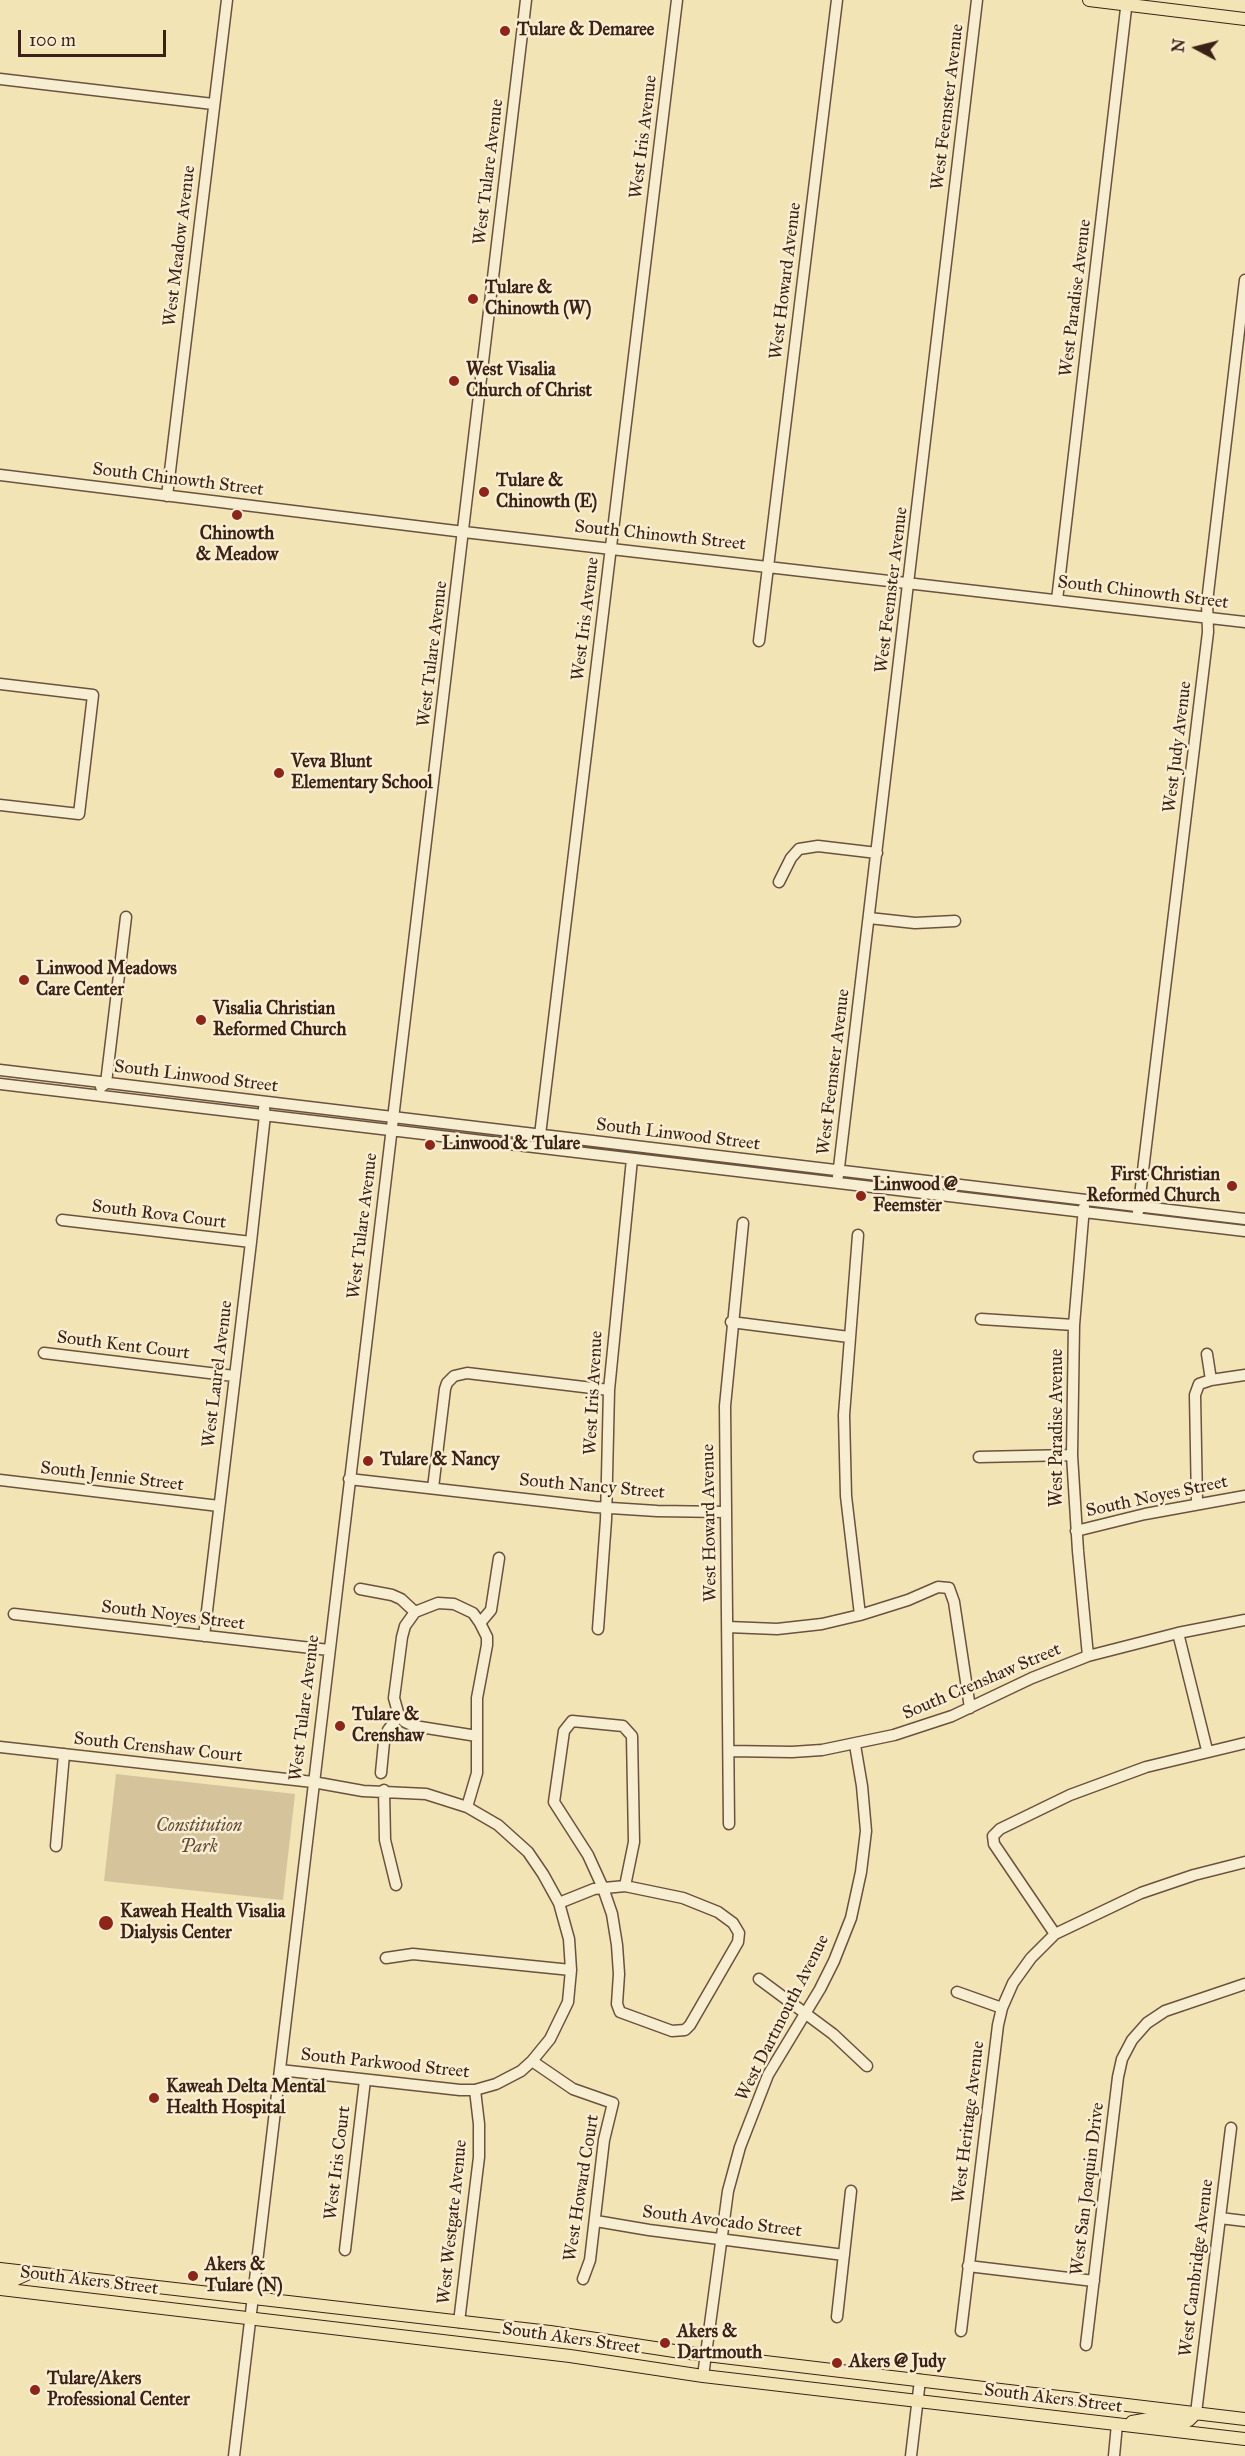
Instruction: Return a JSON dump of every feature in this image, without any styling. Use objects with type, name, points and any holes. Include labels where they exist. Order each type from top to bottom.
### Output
[{"type":"main road","points":[[1089,0],[1127,2],[1245,19]]},
{"type":"main road","name":"South Akers Street","points":[[0,2269],[594,2338],[706,2355],[1245,2419]]},
{"type":"main road","points":[[0,2278],[14,2280],[30,2273]]},
{"type":"main road","name":"South Akers Street","points":[[0,2289],[570,2355],[703,2376],[1245,2439]]},
{"type":"main road","points":[[1118,2424],[1149,2419],[1182,2423],[1191,2419],[1196,2413]]},
{"type":"street","name":"West Meadow Avenue","points":[[167,495],[226,0]]},
{"type":"street","name":"West Tulare Avenue","points":[[234,2456],[526,0]]},
{"type":"street","name":"West Iris Avenue","points":[[540,1135],[677,0]]},
{"type":"street","name":"West Howard Avenue","points":[[769,565],[837,0]]},
{"type":"street","name":"West Feemster Avenue","points":[[837,1183],[977,0]]},
{"type":"street","name":"West Paradise Avenue","points":[[1057,600],[1127,2]]},
{"type":"street","points":[[0,79],[213,104]]},
{"type":"street","name":"West Judy Avenue","points":[[1137,1218],[1178,895],[1208,632],[1207,602],[1245,280]]},
{"type":"street","name":"South Chinowth Street","points":[[0,475],[464,532],[769,565],[1245,622]]},
{"type":"street","points":[[759,641],[769,565]]},
{"type":"street","points":[[0,684],[93,695],[79,814],[0,805]]},
{"type":"street","points":[[779,882],[791,858],[799,849],[818,846],[877,853]]},
{"type":"street","points":[[44,1089],[63,1085],[99,1089],[106,1083],[126,917]]},
{"type":"street","points":[[869,918],[915,923],[955,921]]},
{"type":"street","name":"South Linwood Street","points":[[0,1071],[1245,1219]]},
{"type":"street","name":"South Linwood Street","points":[[0,1084],[1245,1231]]},
{"type":"street","points":[[251,1101],[264,1108],[265,1115]]},
{"type":"street","name":"West Laurel Avenue","points":[[204,1636],[265,1115]]},
{"type":"street","points":[[540,1135],[544,1144],[552,1149]]},
{"type":"street","name":"West Iris Avenue","points":[[598,1629],[606,1508],[609,1390],[632,1159]]},
{"type":"street","name":"West Paradise Avenue","points":[[1085,1200],[1074,1325],[1072,1455],[1076,1531],[1088,1656]]},
{"type":"street","name":"South Rova Court","points":[[62,1220],[251,1242]]},
{"type":"street","name":"West Howard Avenue","points":[[729,1824],[725,1406],[731,1322],[743,1223]]},
{"type":"street","points":[[858,1235],[844,1415],[846,1496],[860,1615]]},
{"type":"street","points":[[981,1319],[1074,1325]]},
{"type":"street","points":[[731,1322],[849,1337]]},
{"type":"street","name":"South Kent Court","points":[[44,1353],[234,1376]]},
{"type":"street","points":[[1207,1353],[1210,1380]]},
{"type":"street","points":[[432,1488],[445,1389],[454,1376],[467,1373],[609,1390]]},
{"type":"street","points":[[1197,1503],[1195,1395],[1199,1384],[1210,1380],[1245,1375]]},
{"type":"street","points":[[979,1458],[1072,1455]]},
{"type":"street","name":"South Nancy Street","points":[[349,1479],[606,1508],[725,1512]]},
{"type":"street","name":"South Jennie Street","points":[[0,1480],[219,1506]]},
{"type":"street","name":"South Noyes Street","points":[[1076,1531],[1197,1503],[1245,1496]]},
{"type":"street","points":[[480,1623],[491,1610],[499,1558]]},
{"type":"street","points":[[728,1627],[777,1629],[822,1624],[908,1600],[939,1587],[949,1588],[954,1602],[970,1708]]},
{"type":"street","points":[[360,1589],[392,1595],[401,1599],[416,1612]]},
{"type":"street","points":[[467,1807],[477,1773],[479,1683],[487,1637],[473,1613],[453,1604],[438,1603],[416,1612],[405,1626],[394,1698],[399,1716],[414,1726],[477,1736]]},
{"type":"street","name":"South Noyes Street","points":[[14,1614],[329,1650]]},
{"type":"street","name":"South Crenshaw Street","points":[[729,1752],[792,1752],[855,1745],[927,1725],[970,1708],[1032,1678],[1088,1656],[1178,1632],[1245,1620]]},
{"type":"street","points":[[1178,1632],[1207,1750]]},
{"type":"street","points":[[381,1773],[384,1742],[388,1730],[399,1716]]},
{"type":"street","points":[[313,1782],[363,1791],[384,1790],[426,1794],[467,1807],[498,1825],[528,1852],[559,1904],[603,1888],[625,1886],[699,1902],[718,1912],[733,1923],[739,1933],[738,1942],[685,2030],[672,2031],[620,2012],[617,2004],[619,1974],[612,1914],[603,1888],[588,1855],[554,1802],[564,1731],[572,1720],[623,1726],[632,1736],[634,1842],[625,1886]]},
{"type":"street","points":[[1055,1934],[994,1844],[993,1836],[1000,1829],[1070,1795],[1146,1767],[1207,1750],[1245,1743]]},
{"type":"street","name":"West Dartmouth Avenue","points":[[703,2376],[728,2191],[756,2101],[781,2050],[834,1961],[851,1918],[861,1872],[866,1832],[862,1786],[855,1745]]},
{"type":"street","name":"South Crenshaw Court","points":[[0,1747],[313,1782]]},
{"type":"street","points":[[56,1846],[64,1754]]},
{"type":"street","points":[[384,1790],[385,1840],[396,1885]]},
{"type":"street","name":"West Heritage Avenue","points":[[961,2331],[992,2063],[1002,2008],[1013,1983],[1031,1958],[1055,1934],[1141,1893],[1194,1875],[1245,1863]]},
{"type":"street","name":"South Parkwood Street","points":[[280,2070],[445,2090],[475,2090],[496,2084],[521,2071],[543,2050],[568,2002],[571,1971],[569,1939],[559,1904]]},
{"type":"street","points":[[386,1958],[413,1954],[571,1971]]},
{"type":"street","points":[[759,1979],[852,2050],[867,2066]]},
{"type":"street","name":"West San Joaquin Drive","points":[[1086,2345],[1118,2077],[1122,2060],[1132,2040],[1147,2023],[1165,2011],[1245,1984]]},
{"type":"street","points":[[957,1992],[1002,2008]]},
{"type":"street","name":"West Howard Court","points":[[532,2061],[573,2089],[613,2103],[604,2140],[590,2260],[583,2279]]},
{"type":"street","name":"West Iris Court","points":[[345,2250],[365,2080]]},
{"type":"street","name":"West Westgate Avenue","points":[[459,2322],[479,2157],[479,2124],[475,2090]]},
{"type":"street","name":"West Cambridge Avenue","points":[[1196,2413],[1231,2128]]},
{"type":"street","points":[[837,2317],[851,2191]]},
{"type":"street","points":[[1220,2218],[1245,2221]]},
{"type":"street","name":"South Avocado Street","points":[[596,2221],[843,2255]]},
{"type":"street","points":[[968,2266],[1094,2281]]},
{"type":"street","points":[[911,2456],[920,2380]]},
{"type":"street","points":[[1114,2456],[1118,2424]]},
{"type":"green space","name":"Constitution Park","points":[[116,1774],[295,1794],[283,1900],[104,1881]]},
{"type":"place","name":"Tulare & Demaree","points":[[505,31]]},
{"type":"place","name":"Tulare & Chinowth (W)","points":[[473,299]]},
{"type":"place","name":"West Visalia Church of Christ","points":[[454,381]]},
{"type":"place","name":"Tulare & Chinowth (E)","points":[[484,492]]},
{"type":"place","name":"Chinowth & Meadow","points":[[237,515]]},
{"type":"place","name":"Veva Blunt Elementary School","points":[[279,773]]},
{"type":"place","name":"Linwood Meadows Care Center","points":[[24,980]]},
{"type":"place","name":"Visalia Christian Reformed Church","points":[[201,1020]]},
{"type":"place","name":"Linwood & Tulare","points":[[430,1145]]},
{"type":"place","name":"First Christian Reformed Church","points":[[1232,1186]]},
{"type":"place","name":"Linwood @ Feemster","points":[[861,1196]]},
{"type":"place","name":"Tulare & Nancy","points":[[368,1461]]},
{"type":"place","name":"Tulare & Crenshaw","points":[[340,1726]]},
{"type":"place","name":"Kaweah Health Visalia Dialysis Center","points":[[106,1923]]},
{"type":"place","name":"Kaweah Delta Mental Health Hospital","points":[[154,2098]]},
{"type":"place","name":"Akers & Tulare (N)","points":[[193,2276]]},
{"type":"place","name":"Akers & Dartmouth","points":[[665,2343]]},
{"type":"place","name":"Akers @ Judy","points":[[837,2363]]},
{"type":"place","name":"Tulare/Akers Professional Center","points":[[35,2390]]}]
